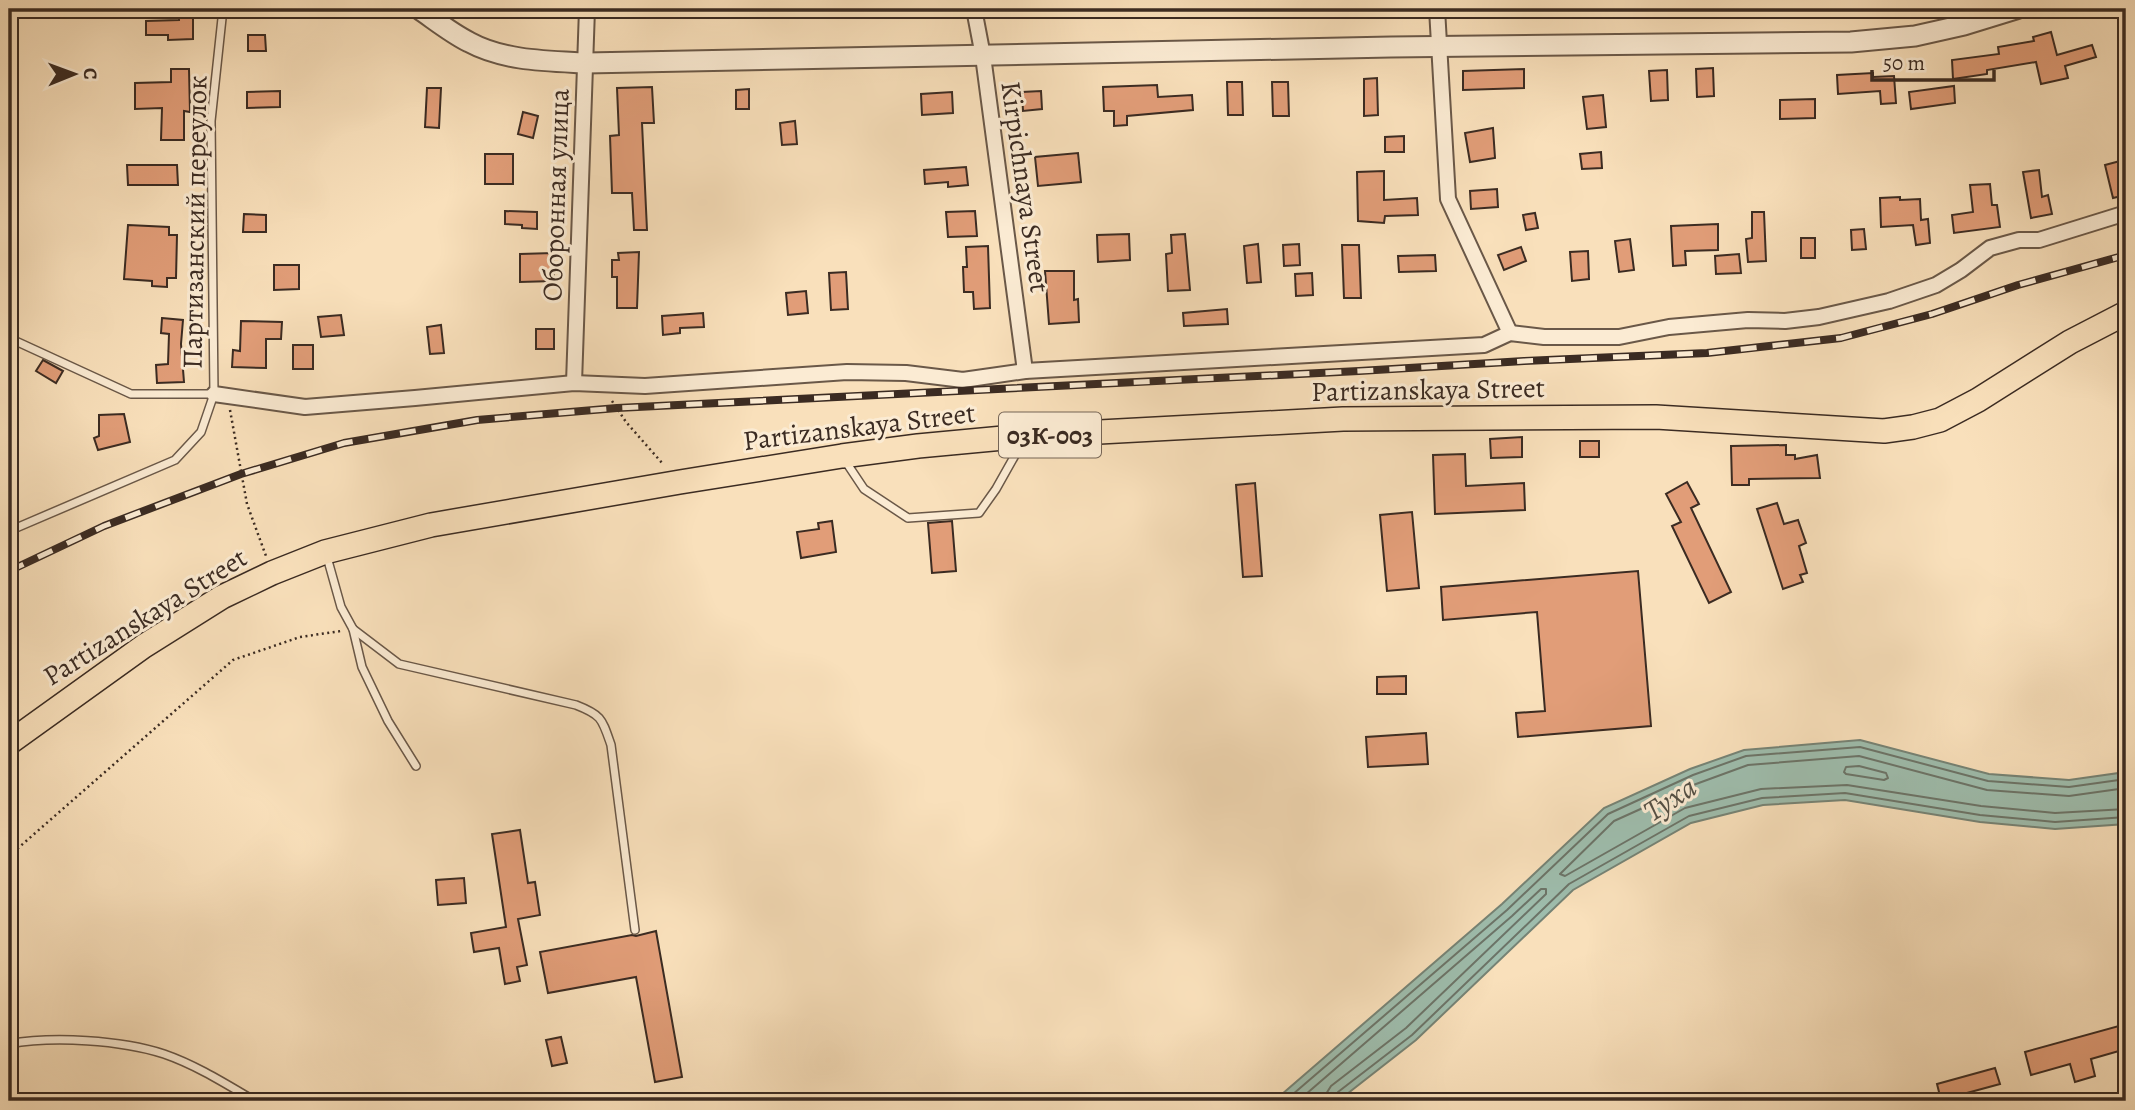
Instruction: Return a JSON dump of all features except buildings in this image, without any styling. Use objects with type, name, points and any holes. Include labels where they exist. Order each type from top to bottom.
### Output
[{"type":"main road","name":"Partizanskaya Street","points":[[9,743],[144,646],[222,597],[325,552],[431,525],[842,456],[1026,436],[1343,419],[1656,417],[1884,431],[1940,420],[1978,400],[2070,342],[2126,313]]},
{"type":"street","points":[[419,9],[470,43],[506,56],[537,61],[586,63],[1438,46],[1851,42],[1915,36],[2016,9]]},
{"type":"street","name":"Оборонная улица","points":[[574,383],[587,9]]},
{"type":"street","name":"Kirpichnaya Street","points":[[974,9],[983,56],[1025,371]]},
{"type":"street","points":[[1437,9],[1448,199],[1510,333]]},
{"type":"street","name":"Partizanskaya Street","points":[[214,394],[305,407],[574,383],[645,386],[848,372],[906,373],[963,380],[1025,371],[1484,345],[1510,333],[1544,338],[1619,337],[1669,327],[1819,317],[1889,301],[1936,285],[1990,248],[2019,240],[2039,240],[2126,213]]},
{"type":"lane","name":"Партизанский переулок","points":[[214,394],[211,121],[223,9]]},
{"type":"lane","points":[[9,338],[131,394],[214,394],[201,432],[175,460],[9,531]]},
{"type":"lane","points":[[842,456],[864,489],[908,518],[979,513],[1026,436]]},
{"type":"lane","points":[[325,552],[341,607],[353,629],[362,667],[388,722],[416,766]]},
{"type":"lane","points":[[353,629],[398,664],[576,705],[594,712],[603,722],[611,744],[635,930]]},
{"type":"lane","points":[[9,1044],[27,1041],[107,1042],[163,1054],[219,1079],[255,1101]]},
{"type":"path","points":[[599,384],[626,422],[680,482]]},
{"type":"path","points":[[230,396],[230,419],[247,504],[272,573]]},
{"type":"path","points":[[9,856],[233,660],[300,637],[353,629]]},
{"type":"water","name":"Туха","points":[[1860,740],[1989,774],[2069,780],[2126,772],[2126,824],[2055,829],[1980,822],[1845,800],[1763,805],[1691,823],[1573,890],[1416,1040],[1338,1101],[1274,1101],[1502,904],[1604,808],[1690,769],[1744,750]]},
{"type":"railway","points":[[9,571],[104,526],[241,474],[344,443],[477,420],[617,408],[1707,353],[1841,338],[1932,314],[2018,285],[2126,255]]}]
